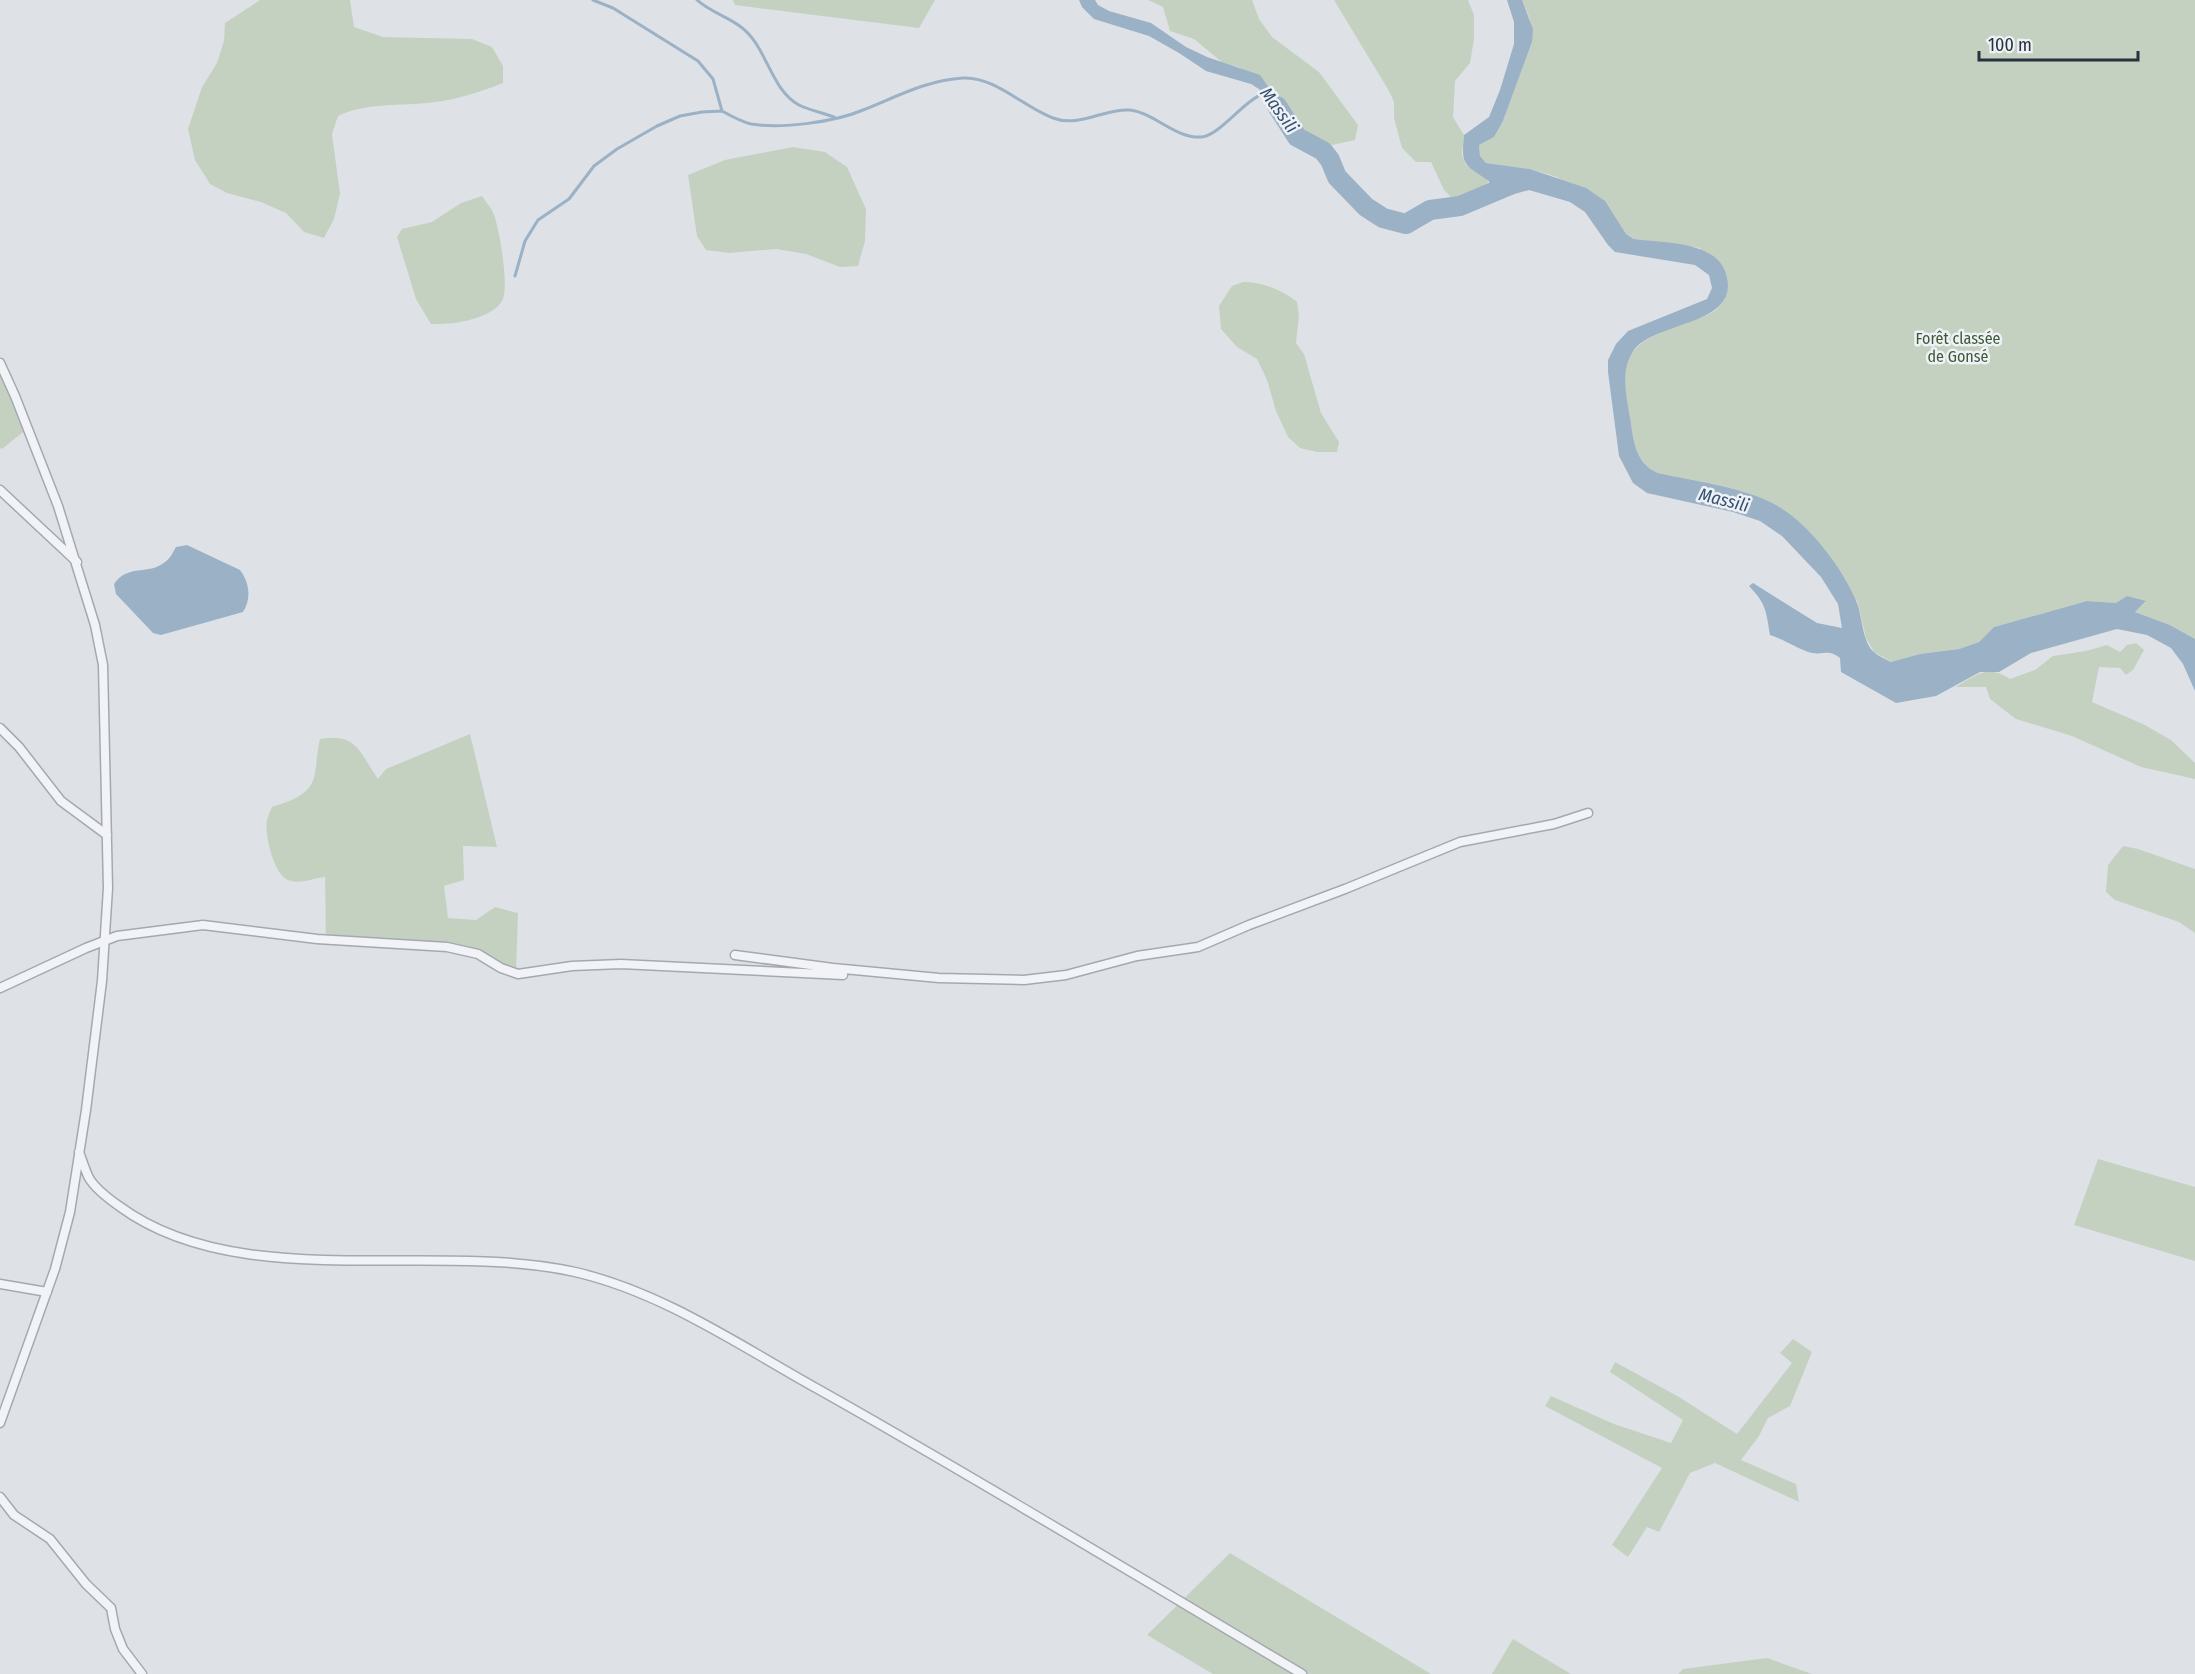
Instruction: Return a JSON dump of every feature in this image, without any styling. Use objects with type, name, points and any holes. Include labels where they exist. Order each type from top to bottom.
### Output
[{"type":"street","points":[[0,363],[55,496],[95,625],[103,665],[108,888],[102,981],[70,1212],[56,1269],[0,1423]]},
{"type":"street","points":[[0,490],[77,562]]},
{"type":"street","points":[[0,728],[19,747],[61,801],[107,835]]},
{"type":"street","points":[[735,955],[833,968],[939,978],[1024,980],[1066,975],[1137,956],[1198,947],[1460,842],[1554,824],[1588,813]]},
{"type":"street","points":[[0,988],[117,936],[204,925],[317,939],[447,947],[478,954],[501,968],[518,974],[572,966],[621,964],[843,975]]},
{"type":"street","points":[[80,1152],[89,1179],[110,1200],[140,1221],[191,1243],[238,1252],[299,1258],[520,1263],[575,1272],[631,1288],[691,1318],[904,1438],[1302,1674]]},
{"type":"street","points":[[0,1284],[47,1292]]},
{"type":"street","points":[[0,1497],[14,1515],[50,1539],[86,1584],[111,1608],[115,1629],[123,1649],[142,1674]]},
{"type":"green space","points":[[260,0],[350,0],[354,27],[383,37],[472,39],[492,47],[503,66],[503,83],[445,100],[370,107],[338,116],[332,134],[340,194],[334,219],[324,238],[304,232],[286,213],[261,202],[227,193],[210,184],[195,160],[188,129],[202,87],[217,63],[224,41],[225,23]]},
{"type":"green space","points":[[733,0],[935,0],[919,28],[735,5]]},
{"type":"green space","points":[[1148,0],[1252,0],[1259,19],[1272,37],[1319,72],[1358,125],[1355,140],[1332,145],[1308,136],[1294,123],[1271,89],[1239,67],[1223,63],[1194,39],[1170,31],[1163,7]]},
{"type":"green space","points":[[1334,0],[1468,0],[1474,15],[1474,39],[1470,63],[1455,81],[1453,117],[1464,135],[1462,155],[1466,165],[1489,181],[1477,193],[1451,197],[1444,190],[1431,162],[1416,162],[1402,148],[1394,118],[1394,102],[1389,91]]},
{"type":"green space","name":"Forêt classée de Gonsé","points":[[1522,0],[2195,0],[2195,639],[2170,625],[2135,612],[2146,602],[2087,601],[1994,627],[1979,642],[1959,649],[1920,654],[1892,662],[1874,652],[1866,638],[1857,600],[1752,495],[1658,473],[1645,464],[1635,446],[1625,393],[1624,374],[1627,360],[1635,349],[1646,341],[1713,312],[1725,299],[1700,248],[1635,239],[1626,234],[1617,222],[1557,177],[1530,169],[1486,163],[1480,156],[1479,145],[1494,137],[1503,121],[1532,42],[1530,19]]},
{"type":"green space","points":[[793,147],[825,152],[847,167],[866,209],[865,241],[858,266],[840,267],[806,254],[776,249],[729,253],[706,250],[697,236],[688,175],[725,160]]},
{"type":"green space","points":[[482,196],[493,212],[498,229],[505,281],[503,299],[490,312],[470,320],[431,324],[416,299],[397,237],[402,229],[432,222],[461,203]]},
{"type":"green space","points":[[1243,282],[1258,283],[1272,288],[1297,302],[1299,316],[1296,343],[1304,354],[1321,413],[1339,442],[1337,452],[1317,452],[1300,448],[1288,437],[1257,359],[1237,347],[1221,329],[1219,306],[1232,286]]},
{"type":"green space","points":[[0,363],[28,428],[2,449],[0,448]]},
{"type":"green space","points":[[2136,643],[2144,650],[2133,670],[2126,675],[2120,668],[2099,667],[2092,702],[2143,724],[2171,740],[2195,763],[2195,779],[2141,767],[2072,736],[2016,719],[1990,699],[1986,687],[1956,687],[1982,673],[1995,672],[2010,679],[2035,670],[2053,656],[2107,645],[2120,652],[2127,645]]},
{"type":"green space","points":[[470,734],[497,847],[463,846],[464,880],[444,886],[448,918],[476,920],[495,907],[518,913],[516,972],[484,957],[447,950],[326,943],[325,877],[297,882],[283,877],[274,863],[267,835],[267,820],[272,807],[299,796],[310,787],[315,773],[320,739],[342,739],[350,742],[361,753],[378,779],[386,769]]},
{"type":"green space","points":[[2123,846],[2195,869],[2195,933],[2179,922],[2115,900],[2106,892],[2108,865]]},
{"type":"green space","points":[[2098,1159],[2195,1187],[2195,1261],[2074,1225]]},
{"type":"green space","points":[[1793,1339],[1812,1352],[1790,1406],[1768,1418],[1759,1436],[1741,1460],[1796,1484],[1799,1502],[1715,1463],[1690,1473],[1659,1532],[1647,1527],[1628,1557],[1612,1545],[1662,1468],[1545,1406],[1551,1396],[1614,1424],[1671,1443],[1683,1420],[1610,1372],[1615,1362],[1679,1397],[1737,1434],[1792,1363],[1780,1353]]},
{"type":"green space","points":[[1230,1553],[1431,1674],[1213,1674],[1147,1635]]},
{"type":"green space","points":[[1513,1639],[1571,1674],[1492,1674]]},
{"type":"green space","points":[[1767,1658],[1812,1674],[1678,1674],[1683,1669]]},
{"type":"water","points":[[1079,0],[1095,0],[1098,5],[1109,11],[1151,23],[1186,47],[1207,57],[1260,75],[1294,123],[1289,133],[1272,104],[1259,89],[1251,84],[1206,71],[1149,36],[1094,19],[1082,7]]},
{"type":"water","points":[[1507,0],[1522,0],[1533,29],[1532,42],[1503,121],[1494,137],[1479,145],[1480,156],[1486,163],[1530,169],[1586,188],[1605,201],[1626,234],[1634,239],[1673,243],[1701,249],[1721,263],[1726,274],[1727,292],[1721,304],[1708,314],[1642,342],[1628,361],[1625,379],[1632,432],[1635,446],[1645,464],[1658,473],[1755,496],[1768,501],[1795,518],[1819,542],[1848,584],[1858,605],[1870,648],[1891,662],[1920,654],[1959,649],[1979,642],[1994,627],[2087,601],[2116,603],[2127,596],[2146,601],[2135,612],[2170,625],[2195,639],[2195,691],[2183,664],[2171,648],[2147,635],[2117,629],[2031,653],[1999,672],[1980,672],[1936,696],[1896,703],[1841,672],[1840,658],[1836,655],[1808,652],[1770,635],[1764,608],[1749,586],[1753,583],[1817,623],[1842,628],[1838,604],[1821,577],[1782,536],[1760,521],[1733,512],[1647,493],[1633,483],[1619,456],[1608,360],[1616,344],[1628,331],[1707,299],[1712,288],[1709,275],[1695,265],[1615,252],[1585,212],[1570,202],[1529,190],[1511,195],[1491,193],[1489,181],[1469,167],[1464,159],[1464,135],[1489,117],[1514,44],[1514,22]]},
{"type":"water","points":[[187,545],[240,570],[246,580],[248,590],[246,607],[243,612],[161,635],[153,633],[116,594],[114,584],[126,574],[159,566],[168,559],[176,547]]},
{"type":"waterway","points":[[593,0],[613,8],[698,61],[713,79],[722,111],[751,124],[793,125],[838,118],[924,86],[963,78],[975,79],[998,87],[1053,118],[1072,121],[1130,110],[1148,116],[1183,134],[1202,137],[1209,135],[1265,93]]},
{"type":"waterway","points":[[697,0],[707,8],[736,23],[750,35],[781,89],[789,98],[803,107],[834,117]]},
{"type":"waterway","name":"Massili","points":[[1277,106],[1297,137],[1323,151],[1330,160],[1337,177],[1366,207],[1383,218],[1406,224],[1430,210],[1460,206],[1515,181]]},
{"type":"waterway","points":[[515,276],[525,241],[538,220],[569,199],[594,166],[617,149],[657,126],[680,116],[722,111]]}]
